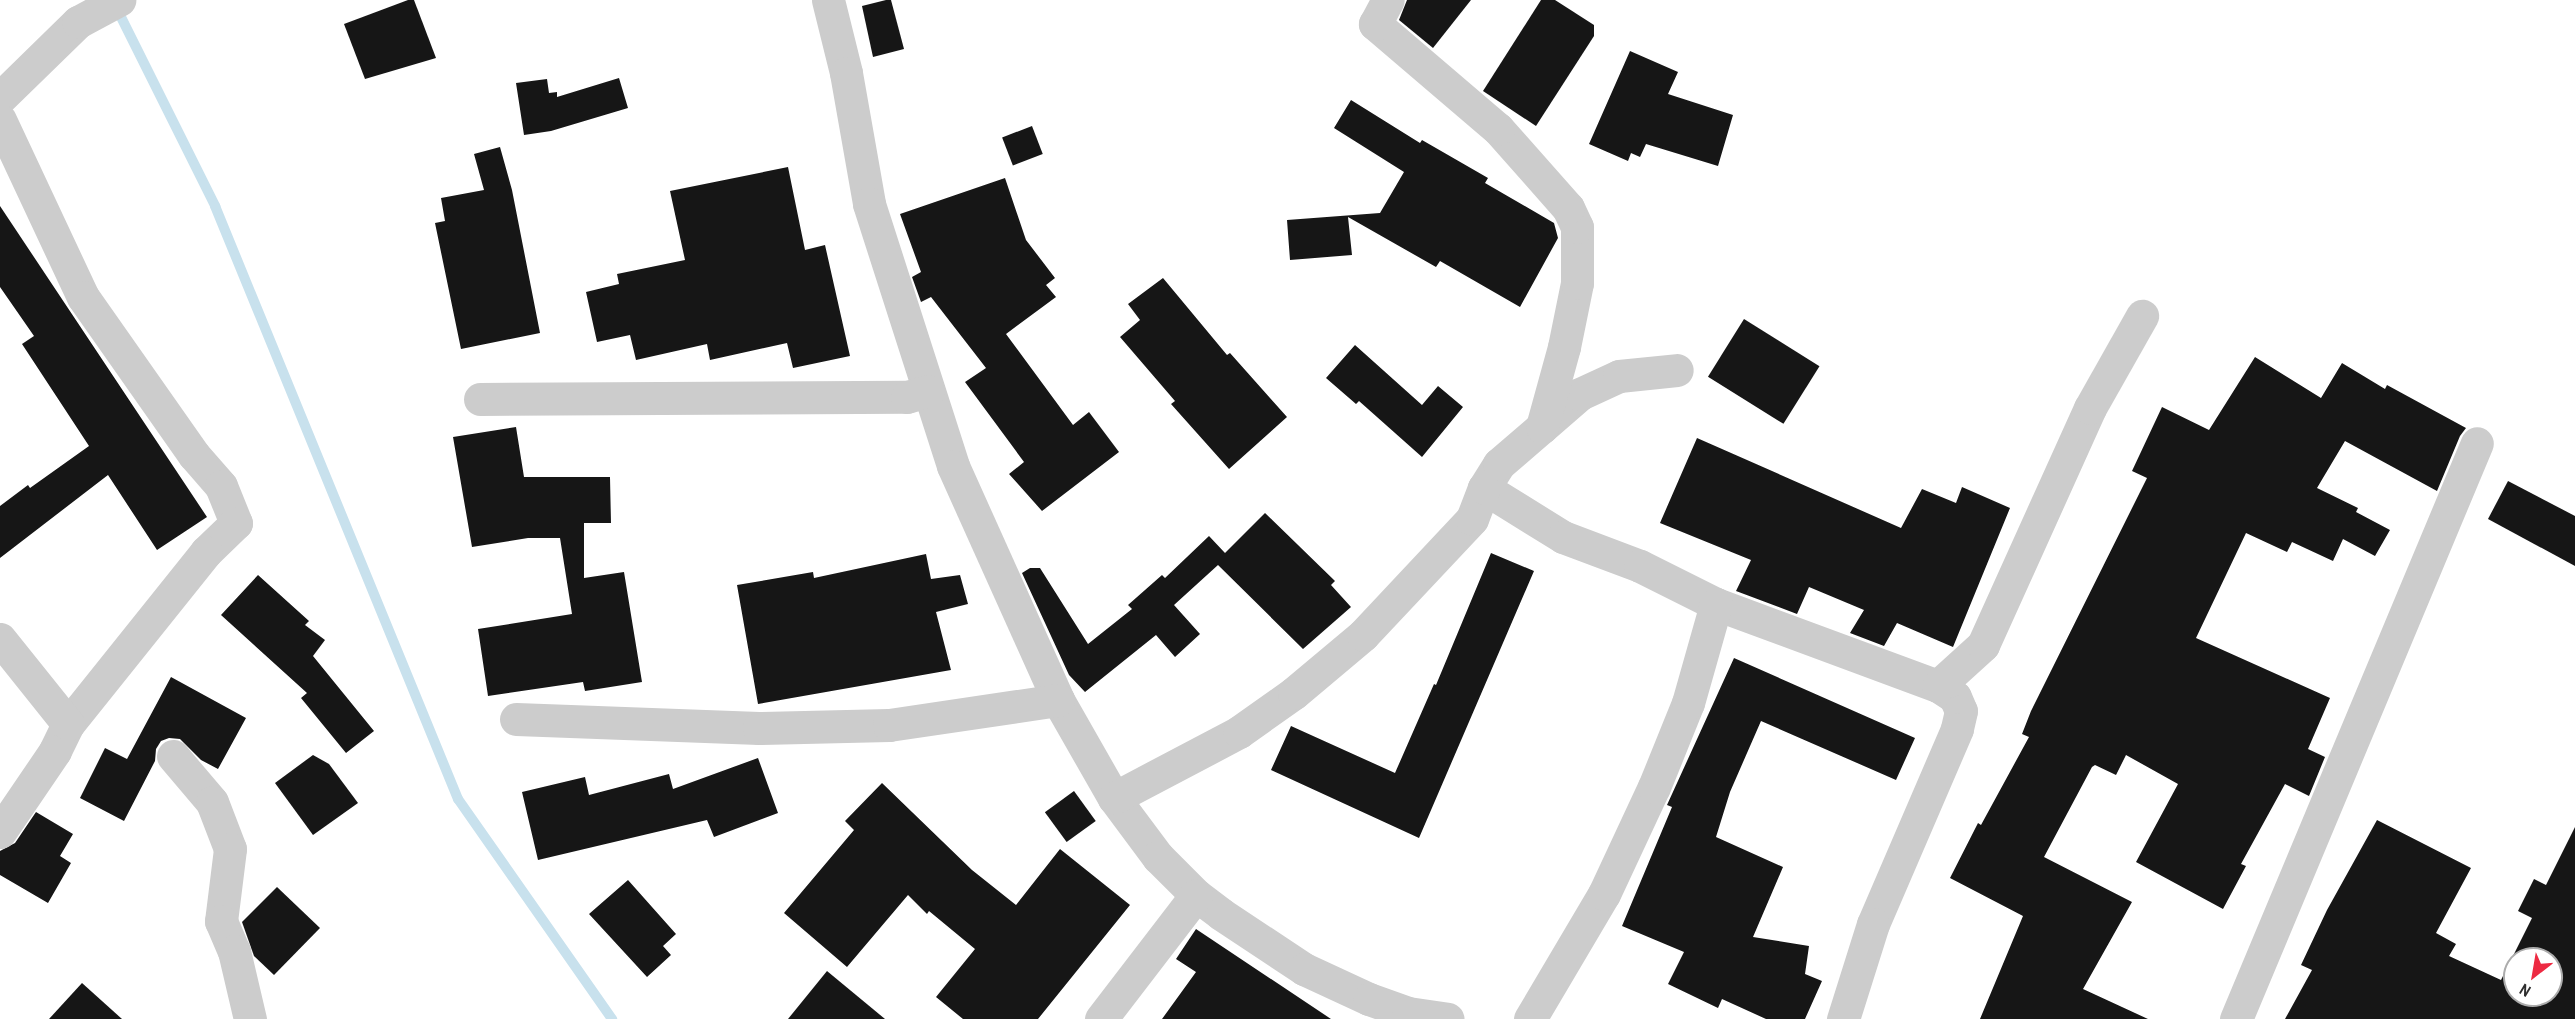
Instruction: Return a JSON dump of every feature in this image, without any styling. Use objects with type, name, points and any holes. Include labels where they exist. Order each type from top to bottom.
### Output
[{"type":"street","points":[[0,98],[78,22],[119,0]]},
{"type":"street","points":[[828,0],[846,73],[869,204],[953,466],[1058,700],[1114,798],[1158,857],[1196,895],[1304,969],[1369,999],[1408,1013],[1448,1019]]},
{"type":"street","points":[[1388,0],[1375,24],[1498,129],[1568,208],[1577,227],[1577,283],[1564,347],[1542,427]]},
{"type":"street","points":[[0,120],[83,297],[194,455],[221,486],[236,523],[206,552],[68,724],[55,750],[0,831]]},
{"type":"street","points":[[1938,686],[1983,645],[2090,408],[2142,316]]},
{"type":"street","points":[[1114,798],[1239,732],[1303,686],[1363,635],[1472,519],[1484,488],[1499,464],[1580,394],[1619,376],[1677,370]]},
{"type":"street","points":[[480,399],[907,397],[928,391]]},
{"type":"street","points":[[2236,1019],[2476,443]]},
{"type":"street","points":[[1484,488],[1563,537],[1640,566],[1716,604],[1938,686],[1955,697],[1960,705],[1957,729],[1873,924],[1843,1019]]},
{"type":"street","points":[[1530,1019],[1604,894],[1654,787],[1688,703],[1716,604]]},
{"type":"street","points":[[0,639],[68,724]]},
{"type":"street","points":[[516,719],[759,728],[889,725],[1058,700]]},
{"type":"street","points":[[173,756],[212,802],[230,849],[221,921],[234,951],[250,1019]]},
{"type":"street","points":[[1101,1019],[1196,895]]},
{"type":"building","points":[[408,0],[414,0],[436,58],[365,79],[344,24]]},
{"type":"building","points":[[891,0],[904,49],[873,57],[862,6]]},
{"type":"building","points":[[1407,0],[1471,0],[1433,48],[1399,20]]},
{"type":"building","points":[[1541,0],[1555,0],[1594,25],[1594,36],[1536,126],[1483,91]]},
{"type":"building","points":[[1630,51],[1678,72],[1668,94],[1733,115],[1718,166],[1646,144],[1640,157],[1631,153],[1628,161],[1589,144]]},
{"type":"building","points":[[619,78],[628,108],[551,131],[524,135],[516,83],[547,79],[549,93],[557,92],[557,97]]},
{"type":"building","points":[[1351,100],[1420,143],[1422,140],[1488,178],[1485,183],[1554,223],[1558,238],[1520,307],[1440,261],[1436,267],[1348,217],[1352,255],[1290,260],[1287,220],[1380,213],[1404,172],[1334,128]]},
{"type":"building","points":[[1032,126],[1043,154],[1013,165],[1002,137]]},
{"type":"building","points":[[500,147],[512,190],[540,333],[461,349],[435,223],[445,221],[441,198],[484,190],[474,154]]},
{"type":"building","points":[[788,167],[805,250],[825,245],[850,356],[793,368],[787,343],[710,360],[707,344],[636,360],[630,335],[597,342],[586,292],[619,284],[617,274],[685,260],[670,191]]},
{"type":"building","points":[[1005,178],[1026,240],[1055,278],[1046,285],[1056,297],[1006,334],[1073,425],[1089,412],[1119,452],[1042,511],[1009,474],[1024,462],[965,382],[986,368],[931,297],[921,302],[912,277],[921,272],[900,214]]},
{"type":"building","points":[[0,206],[207,517],[157,550],[108,475],[0,558],[0,506],[28,485],[30,488],[89,446],[22,344],[34,336],[0,287]]},
{"type":"building","points":[[1163,278],[1227,355],[1230,353],[1287,417],[1229,469],[1171,404],[1175,401],[1120,337],[1140,320],[1128,304]]},
{"type":"building","points":[[1744,319],[1819,366],[1783,424],[1708,377]]},
{"type":"building","points":[[1355,345],[1422,405],[1438,386],[1463,407],[1422,457],[1359,401],[1356,404],[1326,378]]},
{"type":"building","points":[[2255,357],[2321,398],[2342,363],[2385,389],[2387,385],[2466,428],[2460,436],[2437,491],[2345,441],[2317,488],[2358,508],[2356,512],[2390,530],[2375,556],[2343,539],[2333,561],[2292,542],[2287,552],[2246,533],[2196,638],[2330,698],[2308,749],[2325,757],[2309,796],[2285,784],[2241,864],[2246,866],[2223,909],[2136,862],[2178,784],[2126,755],[2116,775],[2095,765],[2092,767],[2044,857],[2132,902],[2083,989],[2148,1019],[1980,1019],[2023,916],[1950,878],[1978,823],[1981,825],[2029,737],[2022,734],[2031,711],[2147,478],[2132,471],[2162,407],[2209,430]]},
{"type":"building","points":[[516,427],[524,477],[610,477],[611,523],[584,523],[584,578],[624,572],[642,682],[585,691],[583,682],[488,696],[478,629],[572,614],[560,538],[528,538],[472,547],[453,437]]},
{"type":"building","points":[[1697,438],[1901,528],[1922,489],[1956,503],[1962,487],[2010,508],[1953,647],[1897,623],[1884,646],[1850,633],[1864,610],[1809,587],[1797,614],[1736,591],[1751,560],[1660,523]]},
{"type":"building","points":[[2508,481],[2575,516],[2575,566],[2488,519]]},
{"type":"building","points":[[1265,513],[1335,581],[1331,585],[1351,607],[1303,649],[1218,565],[1174,605],[1200,634],[1175,657],[1156,635],[1085,692],[1069,675],[1022,573],[1030,568],[1040,568],[1088,644],[1132,609],[1128,605],[1162,575],[1165,578],[1209,536],[1225,553]]},
{"type":"building","points":[[1491,553],[1534,571],[1419,838],[1271,770],[1291,726],[1395,773],[1434,684],[1436,685]]},
{"type":"building","points":[[926,554],[931,579],[960,575],[968,604],[936,612],[951,670],[758,704],[737,585],[813,572],[814,578]]},
{"type":"building","points":[[258,575],[309,621],[305,625],[325,640],[313,656],[374,731],[346,753],[301,698],[307,693],[221,615]]},
{"type":"building","points":[[1734,658],[1915,738],[1896,780],[1761,721],[1730,792],[1716,837],[1783,867],[1753,937],[1809,946],[1805,974],[1822,981],[1805,1019],[1766,1019],[1722,999],[1718,1008],[1668,984],[1684,952],[1622,926],[1672,807],[1667,805]]},
{"type":"building","points":[[171,677],[246,718],[218,769],[201,760],[180,739],[169,738],[161,741],[156,749],[155,761],[124,821],[80,798],[105,748],[127,759]]},
{"type":"building","points":[[313,755],[329,764],[358,803],[313,835],[275,783]]},
{"type":"building","points":[[758,758],[778,813],[714,837],[707,820],[538,860],[522,792],[585,777],[589,795],[669,774],[673,789]]},
{"type":"building","points":[[882,783],[972,870],[1016,905],[1060,849],[1130,905],[1038,1019],[963,1019],[936,997],[975,949],[929,911],[927,914],[908,895],[847,967],[784,913],[854,830],[845,821]]},
{"type":"building","points":[[1074,791],[1096,821],[1067,842],[1045,812]]},
{"type":"building","points":[[36,812],[73,834],[60,856],[71,863],[48,903],[0,875],[0,851],[15,843]]},
{"type":"building","points":[[2377,820],[2471,868],[2436,933],[2456,944],[2449,956],[2501,980],[2503,976],[2503,1007],[2563,1007],[2563,947],[2518,947],[2532,918],[2518,911],[2534,879],[2546,885],[2575,827],[2575,1019],[2285,1019],[2312,970],[2301,965],[2327,910]]},
{"type":"building","points":[[628,880],[676,934],[663,946],[671,955],[647,977],[589,914]]},
{"type":"building","points":[[277,887],[320,928],[274,975],[254,956],[242,922]]},
{"type":"building","points":[[1196,929],[1331,1019],[1162,1019],[1196,972],[1176,959]]},
{"type":"building","points":[[827,971],[885,1019],[788,1019]]},
{"type":"building","points":[[82,983],[122,1019],[49,1019]]},
{"type":"waterway","points":[[115,5],[215,206],[458,799],[612,1019]]}]
